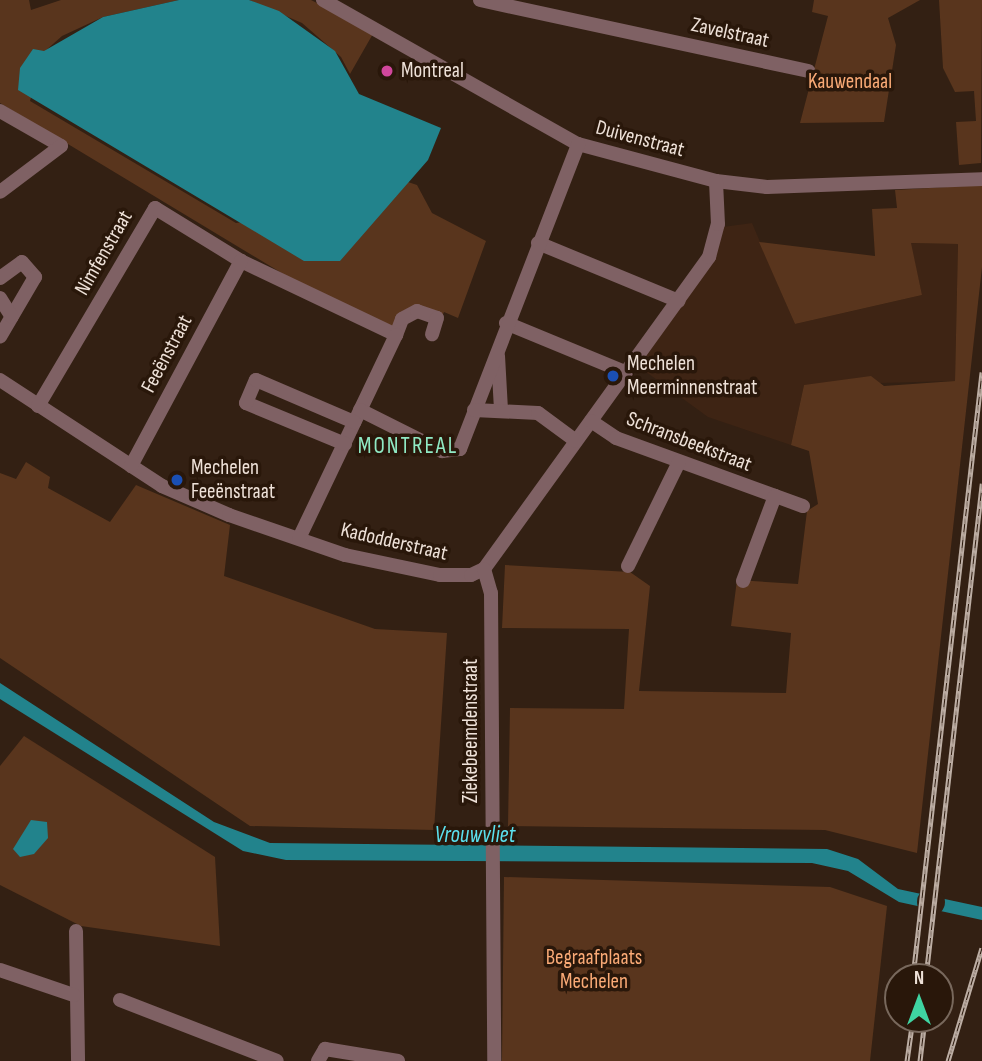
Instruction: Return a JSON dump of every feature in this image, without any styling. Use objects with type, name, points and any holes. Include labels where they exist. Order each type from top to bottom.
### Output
[{"type":"street","name":"Duivenstraat","points":[[323,0],[578,144],[716,181],[767,187],[982,179]]},
{"type":"street","name":"Zavelstraat","points":[[480,0],[808,71]]},
{"type":"street","points":[[0,111],[61,146],[0,192]]},
{"type":"street","points":[[345,444],[246,403],[256,380],[449,453],[463,444],[506,323],[578,144]]},
{"type":"street","points":[[484,569],[709,257],[718,224],[716,181]]},
{"type":"street","name":"Nimfenstraat","points":[[38,406],[155,208],[241,261]]},
{"type":"street","points":[[538,243],[679,301]]},
{"type":"street","points":[[241,261],[396,335]]},
{"type":"street","name":"Feeënstraat","points":[[131,466],[241,261]]},
{"type":"street","points":[[0,278],[22,262],[35,277],[0,337]]},
{"type":"street","points":[[0,299],[12,317]]},
{"type":"street","points":[[299,538],[409,313],[438,314],[432,334]]},
{"type":"street","points":[[506,323],[625,372]]},
{"type":"street","points":[[497,348],[501,410]]},
{"type":"street","name":"Kadodderstraat","points":[[0,380],[131,466],[229,515],[299,538],[440,575],[484,569]]},
{"type":"street","points":[[474,410],[538,413],[576,441]]},
{"type":"street","name":"Schransbeekstraat","points":[[591,421],[616,438],[803,506]]},
{"type":"street","points":[[628,566],[680,462]]},
{"type":"street","points":[[743,581],[775,496]]},
{"type":"street","name":"Ziekebeemdenstraat","points":[[484,569],[491,593],[494,1061]]},
{"type":"street","points":[[76,931],[74,995],[78,1061]]},
{"type":"street","points":[[0,971],[74,995]]},
{"type":"street","points":[[120,1000],[277,1061]]},
{"type":"street","points":[[318,1061],[325,1049],[398,1061]]},
{"type":"shaded area","points":[[752,223],[795,324],[922,295],[910,243],[958,244],[955,381],[804,385],[791,445],[708,417],[638,366],[723,227]]},
{"type":"green space","points":[[0,0],[29,0],[31,10],[61,0],[179,0],[103,17],[62,36],[44,52],[30,101],[236,223],[392,201],[408,182],[417,185],[432,213],[486,241],[458,318],[444,312],[438,325],[405,311],[397,328],[323,298],[0,103]]},
{"type":"green space","points":[[249,0],[311,0],[374,32],[350,74],[341,57],[302,23]]},
{"type":"green space","name":"Kauwendaal","points":[[814,0],[920,0],[888,18],[896,45],[884,122],[800,123],[828,16],[812,12]]},
{"type":"green space","name":"Kauwendaal","points":[[939,0],[982,0],[981,163],[959,165],[956,122],[976,121],[974,91],[955,92],[943,68]]},
{"type":"green space","points":[[982,185],[982,267],[917,853],[825,830],[508,826],[510,708],[624,709],[629,629],[502,628],[505,565],[630,572],[650,586],[639,691],[786,693],[791,633],[731,626],[737,580],[798,584],[807,511],[818,504],[809,451],[791,445],[804,385],[871,376],[884,386],[955,381],[958,244],[911,243],[922,295],[795,324],[759,242],[875,256],[872,209],[897,208],[895,190]]},
{"type":"green space","points":[[26,462],[50,477],[48,488],[110,522],[136,485],[230,525],[224,576],[375,629],[447,633],[434,830],[250,826],[0,658],[0,473],[16,479]]},
{"type":"green space","points":[[24,736],[215,857],[220,946],[81,926],[0,885],[0,766]]},
{"type":"green space","name":"Begraafplaats Mechelen","points":[[504,877],[830,887],[887,906],[870,1061],[502,1061]]},
{"type":"water","points":[[179,0],[249,0],[279,11],[335,51],[359,94],[441,128],[428,160],[340,261],[304,261],[18,90],[20,68],[33,49],[44,51],[103,17]]},
{"type":"water","points":[[0,683],[214,822],[270,843],[827,849],[858,859],[898,889],[982,907],[982,920],[899,902],[848,871],[812,863],[286,860],[243,851],[0,699]]},
{"type":"water","points":[[31,820],[47,822],[48,838],[34,854],[20,857],[13,849]]},
{"type":"pier","points":[[931,888],[941,892],[945,902],[941,912],[931,916],[921,912],[917,902],[921,892]]},
{"type":"railway","points":[[915,963],[982,372]]},
{"type":"railway","points":[[928,963],[982,483]]},
{"type":"railway","points":[[948,1061],[982,948]]},
{"type":"railway","points":[[907,1061],[911,1033]]},
{"type":"railway","points":[[920,1061],[923,1033]]},
{"type":"place","name":"Montreal","points":[[387,71]]},
{"type":"place","name":"Mechelen Meerminnenstraat","points":[[613,376]]},
{"type":"place","name":"Mechelen Feeënstraat","points":[[177,480]]},
{"type":"district","name":"MONTREAL","points":[[408,446]]},
{"type":"water label","name":"Vrouwvliet","points":[[475,835]]}]
